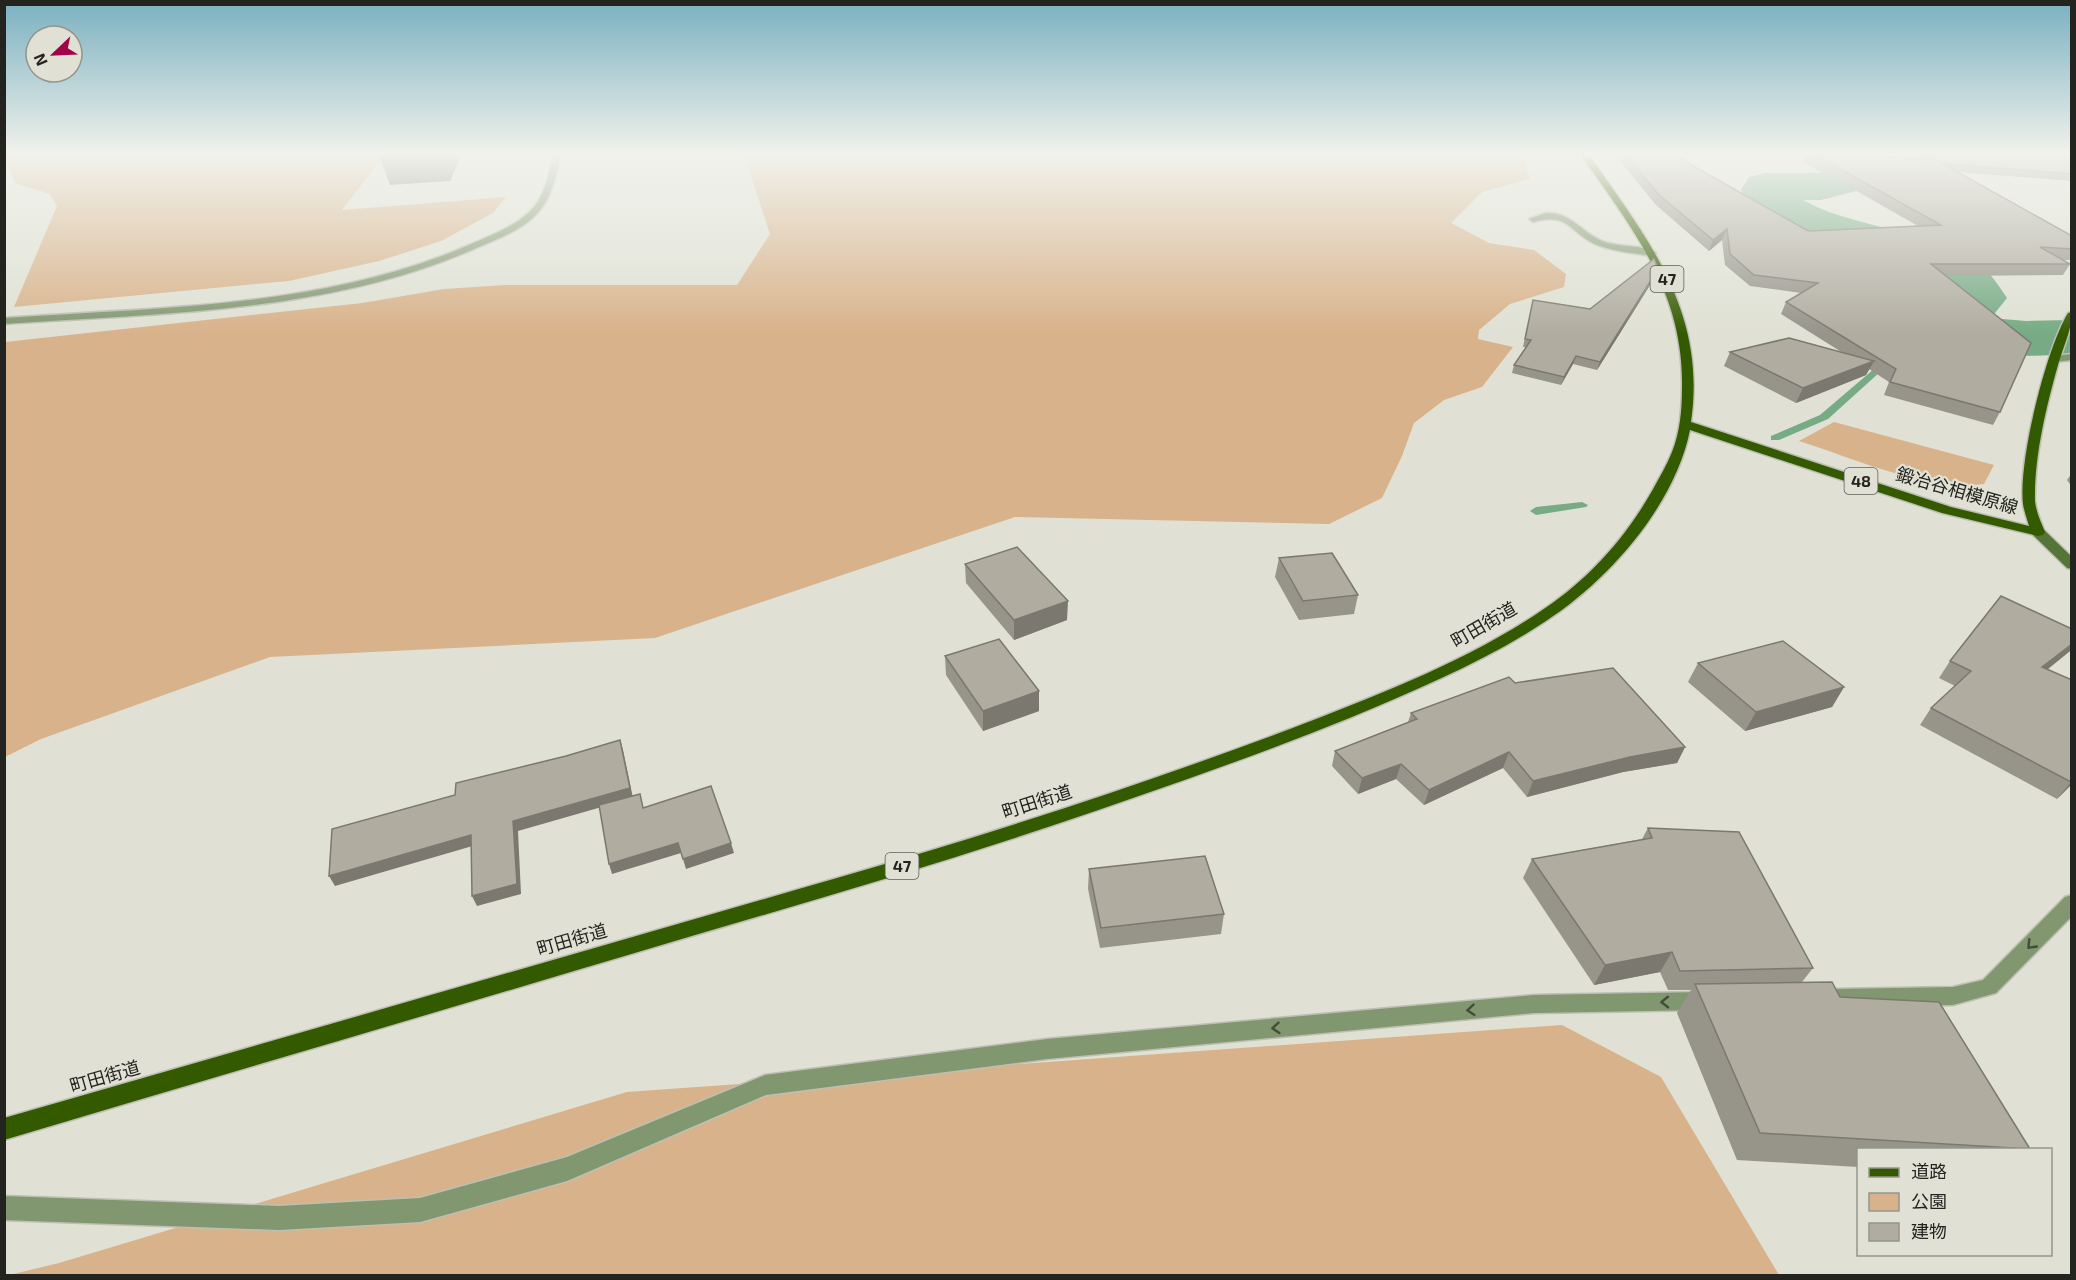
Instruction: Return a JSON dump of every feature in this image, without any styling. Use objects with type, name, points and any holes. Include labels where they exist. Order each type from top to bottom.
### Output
[{"type":"main road","name":"町田街道","points":[[4,1129],[951,852],[1278,741],[1443,672],[1506,638],[1565,601],[1616,555],[1649,509],[1680,451],[1688,389],[1682,326],[1671,286],[1626,215]]},
{"type":"main road","name":"鍛冶谷相模原線","points":[[2038,532],[2029,504],[2031,459],[2056,353],[2069,318]]},
{"type":"main road","name":"鍛冶谷相模原線","points":[[1684,424],[1947,510],[2038,532]]},
{"type":"street","points":[[4,321],[273,298],[342,287],[420,267],[465,251],[520,223],[529,215]]},
{"type":"street","points":[[1533,219],[1550,215],[1567,219],[1573,222],[1583,236],[1597,243],[1652,253]]},
{"type":"street","points":[[2056,353],[2072,357]]},
{"type":"street","points":[[2038,532],[2072,565]]},
{"type":"street","points":[[1809,999],[1953,996],[1989,987],[2072,903]]},
{"type":"street","points":[[4,1208],[279,1218],[420,1210],[567,1169],[765,1085],[1047,1050],[1534,1004],[1725,1000]]},
{"type":"green space","points":[[53,215],[490,215],[441,241],[379,261],[289,281],[14,307]]},
{"type":"green space","points":[[764,215],[1459,215],[1451,223],[1489,243],[1534,250],[1566,274],[1564,287],[1510,304],[1479,330],[1478,339],[1513,347],[1482,387],[1444,400],[1414,423],[1402,456],[1382,498],[1329,524],[1015,517],[655,638],[270,657],[41,739],[5,757],[5,342],[362,303],[444,289],[505,285],[737,285],[770,234]]},
{"type":"green space","points":[[1834,422],[1994,465],[1984,484],[1938,483],[1890,472],[1799,441]]},
{"type":"green space","points":[[1562,1025],[1661,1077],[1779,1275],[5,1276],[59,1263],[627,1092]]},
{"type":"building","points":[[1683,215],[1779,215],[1808,231],[1941,225],[1923,215],[2034,215],[2072,236],[2072,249],[2040,247],[2070,264],[1931,264],[2031,343],[2000,412],[1890,382],[1896,369],[1786,302],[1818,283],[1754,275],[1730,254],[1727,229],[1713,240]]},
{"type":"building","points":[[1654,259],[1658,269],[1600,362],[1576,356],[1564,377],[1514,365],[1531,340],[1525,339],[1533,300],[1590,309]]},
{"type":"building","points":[[1789,338],[1874,361],[1803,388],[1730,352]]},
{"type":"building","points":[[1017,547],[1068,601],[1014,620],[965,564]]},
{"type":"building","points":[[1332,553],[1358,595],[1303,601],[1279,558]]},
{"type":"building","points":[[2001,596],[2072,629],[2072,644],[2042,667],[2072,680],[2071,782],[1931,708],[1971,671],[1950,661]]},
{"type":"building","points":[[999,639],[1039,691],[983,711],[945,656]]},
{"type":"building","points":[[1783,641],[1844,687],[1756,712],[1698,663]]},
{"type":"building","points":[[1613,668],[1685,747],[1630,757],[1533,781],[1509,752],[1429,790],[1401,764],[1362,778],[1335,751],[1417,719],[1411,713],[1509,677],[1515,683]]},
{"type":"building","points":[[620,740],[630,788],[513,821],[517,884],[472,896],[471,835],[329,876],[332,829],[455,795],[456,783]]},
{"type":"building","points":[[711,786],[731,843],[683,859],[678,843],[609,864],[599,805],[640,794],[643,808]]},
{"type":"building","points":[[1648,828],[1739,832],[1813,968],[1680,971],[1672,952],[1605,965],[1532,859],[1652,838]]},
{"type":"building","points":[[1205,856],[1224,914],[1101,928],[1089,869]]},
{"type":"building","points":[[1832,982],[1840,997],[1939,1002],[2029,1148],[1760,1133],[1695,984]]},
{"type":"waterway","points":[[1794,215],[1816,225],[1906,250],[1951,269],[1968,282],[1980,298],[1972,306],[1954,315],[1962,325],[1975,332],[1990,336],[2026,339],[2072,337]]},
{"type":"waterway","points":[[1775,438],[1824,417],[1888,360]]},
{"type":"waterway","points":[[1536,511],[1582,505]]}]
